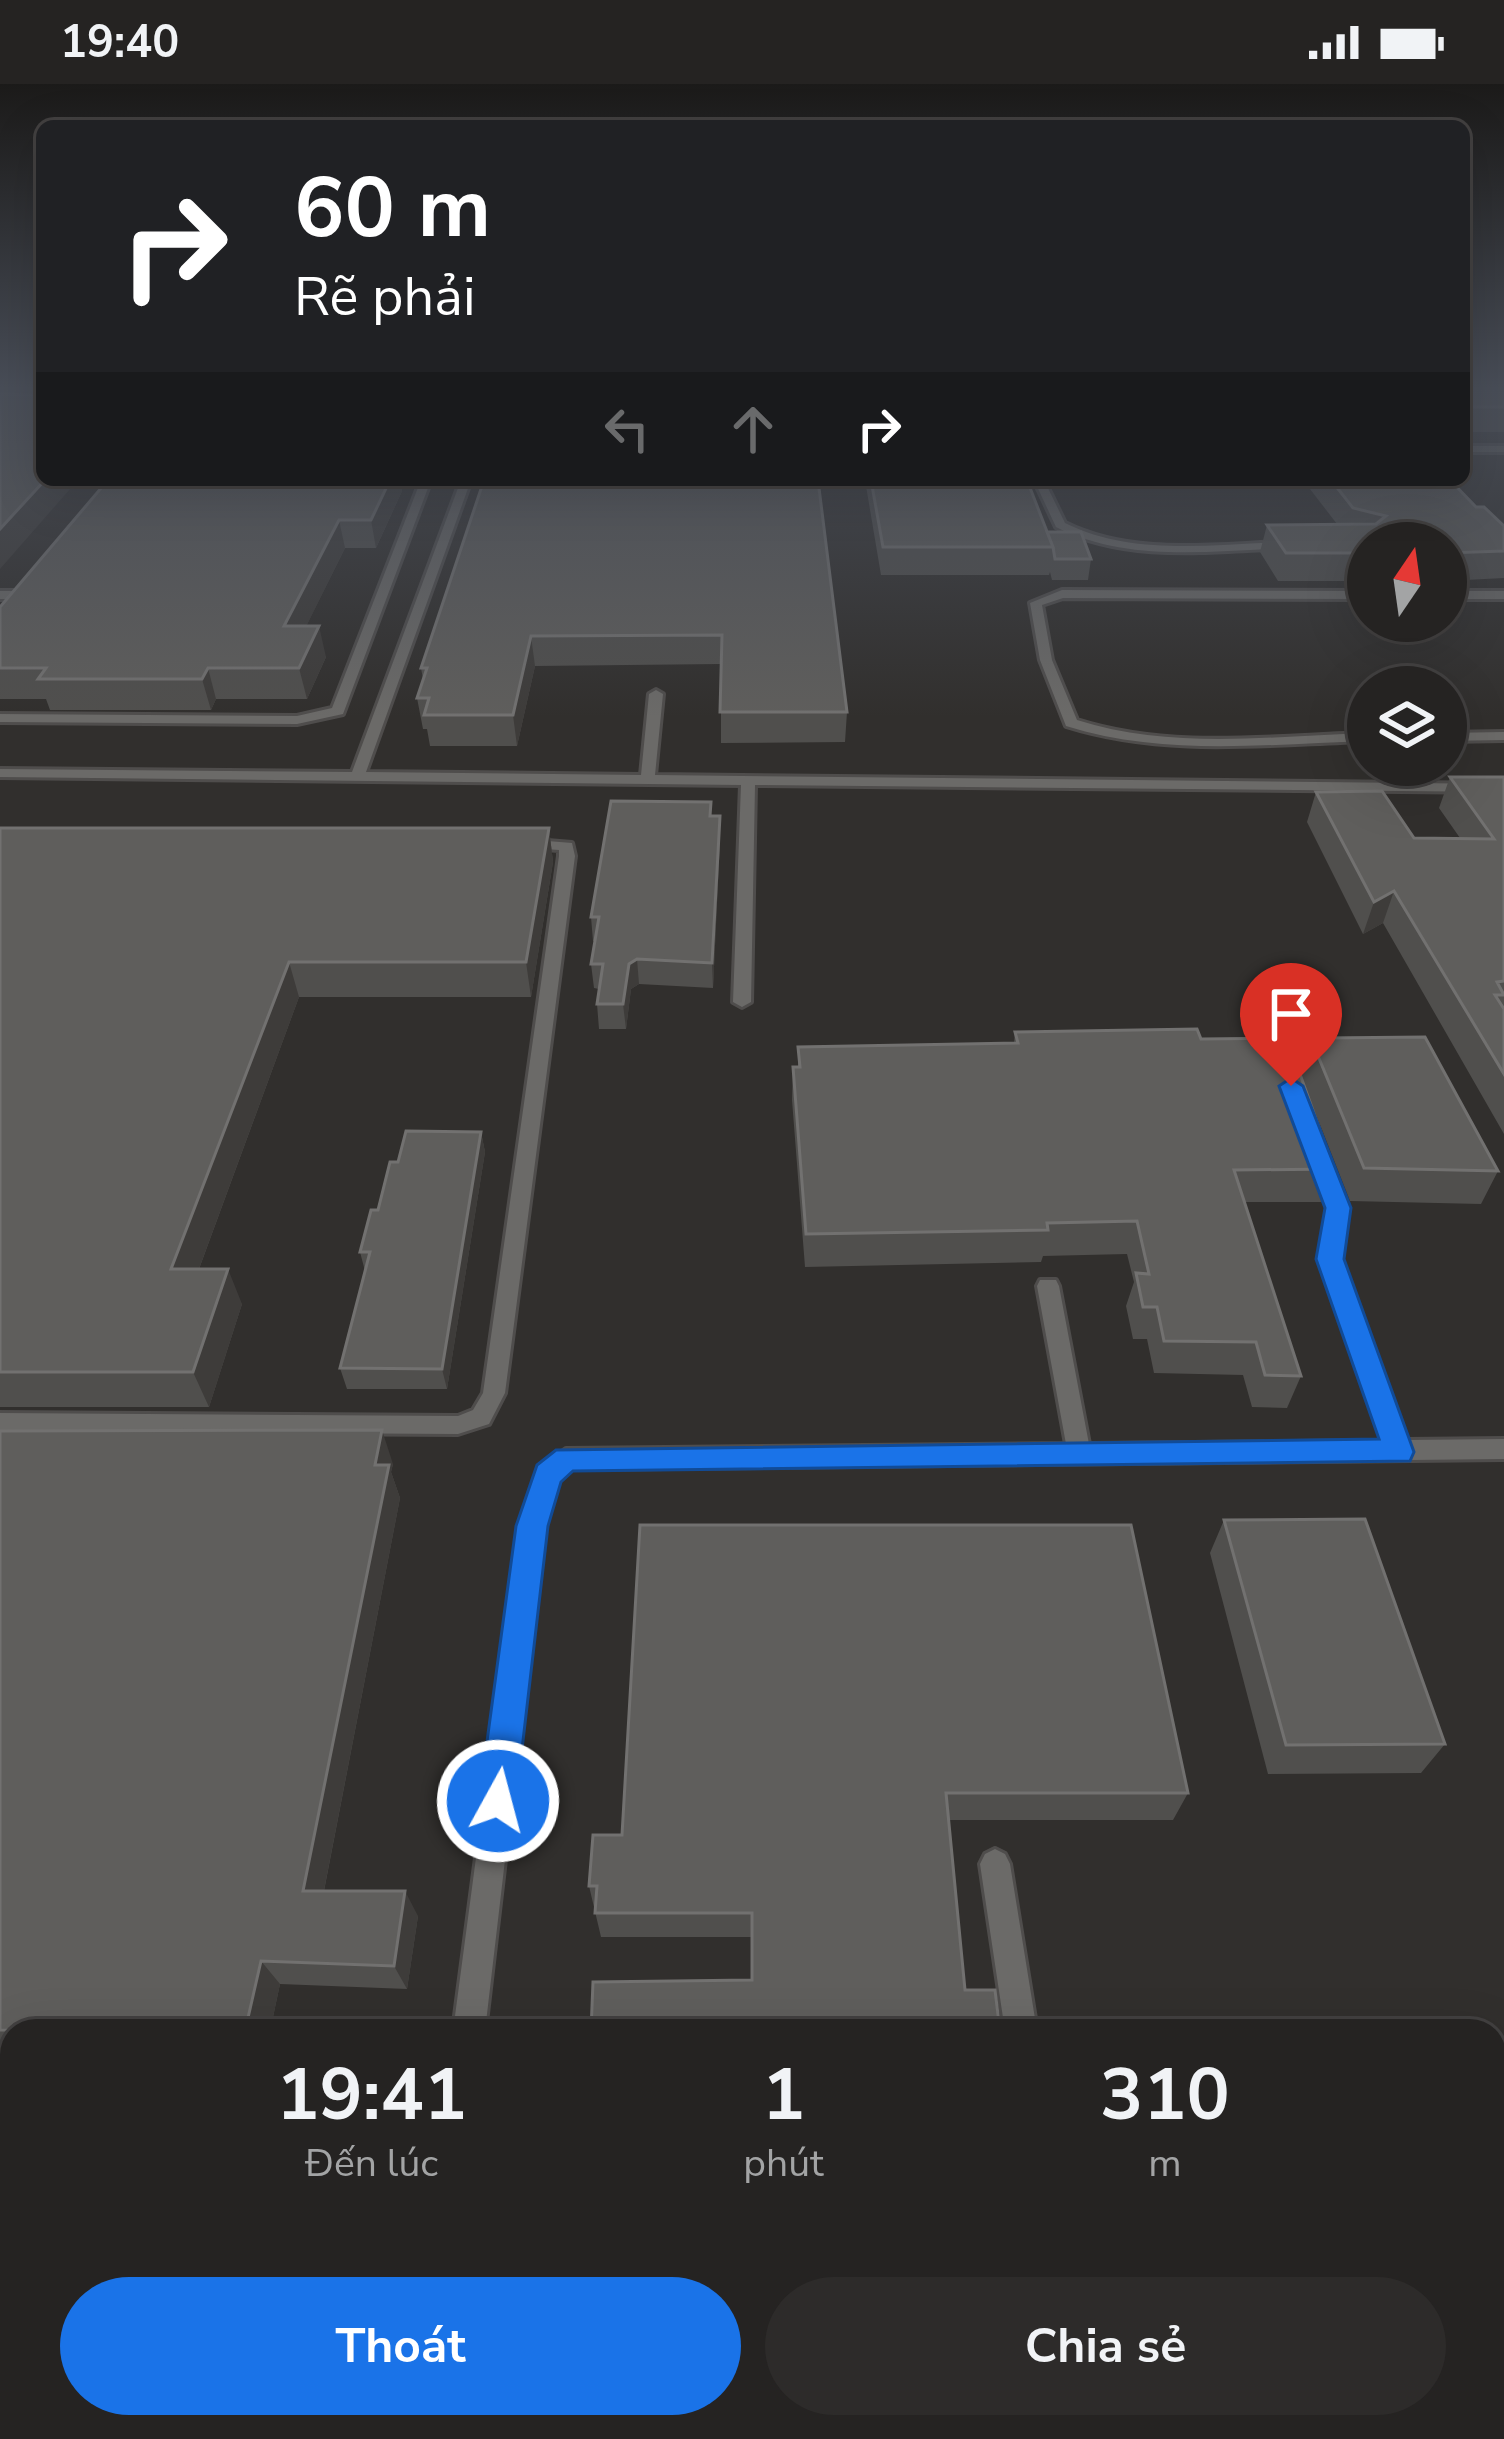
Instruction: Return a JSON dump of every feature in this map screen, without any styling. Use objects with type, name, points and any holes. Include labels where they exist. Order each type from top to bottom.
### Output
[{"type":"lane","points":[[0,718],[297,720],[338,711],[419,498]]},
{"type":"lane","points":[[358,776],[459,498]]},
{"type":"lane","points":[[1048,498],[1060,525],[1092,540],[1142,546],[1300,545]]},
{"type":"lane","points":[[0,595],[15,601],[34,578]]},
{"type":"lane","points":[[1347,595],[1062,594],[1036,603],[1046,660],[1071,723],[1132,738],[1347,737]]},
{"type":"lane","points":[[1467,595],[1504,595]]},
{"type":"lane","points":[[647,777],[656,694]]},
{"type":"lane","points":[[1467,736],[1504,736]]},
{"type":"lane","points":[[0,773],[1504,788]]},
{"type":"lane","points":[[742,1002],[748,779]]},
{"type":"lane","points":[[0,1422],[458,1425],[482,1418],[494,1393],[567,856],[567,846],[507,844]]},
{"type":"lane","points":[[1307,1126],[1338,1208],[1330,1259],[1399,1452]]},
{"type":"lane","points":[[1048,1286],[1079,1453]]},
{"type":"lane","points":[[470,2019],[532,1526],[548,1474],[566,1459],[1504,1449]]},
{"type":"lane","points":[[995,1864],[1019,2019]]},
{"type":"building","points":[[0,498],[29,498],[0,529]]},
{"type":"building","points":[[93,498],[381,498],[371,520],[339,520],[284,626],[319,626],[299,668],[208,668],[202,679],[38,679],[46,668],[0,668],[0,607]]},
{"type":"building","points":[[478,498],[820,498],[847,712],[720,712],[722,635],[531,636],[513,715],[424,715],[429,698],[417,698],[427,668],[421,668]]},
{"type":"building","points":[[874,498],[1034,498],[1053,547],[883,547]]},
{"type":"building","points":[[1345,498],[1467,498],[1504,526],[1504,551],[1467,552],[1467,522],[1378,522],[1386,516],[1353,508]]},
{"type":"building","points":[[1347,524],[1347,553],[1286,553],[1267,525]]},
{"type":"building","points":[[1047,532],[1081,532],[1091,559],[1055,559]]},
{"type":"building","points":[[1467,777],[1504,777],[1504,981],[1497,982],[1504,995],[1495,995],[1504,1009],[1504,1074],[1394,891],[1374,902],[1316,792],[1382,791],[1414,838],[1494,839],[1456,786],[1467,786]]},
{"type":"building","points":[[611,801],[711,802],[710,816],[720,816],[712,963],[637,959],[629,964],[623,1004],[597,1004],[603,964],[591,964],[599,917],[591,917]]},
{"type":"building","points":[[0,828],[549,828],[526,962],[289,962],[171,1269],[228,1269],[193,1372],[0,1372]]},
{"type":"building","points":[[1197,1029],[1201,1039],[1425,1037],[1498,1171],[1364,1168],[1316,1051],[1305,1043],[1291,1049],[1334,1169],[1234,1170],[1301,1376],[1265,1375],[1256,1342],[1164,1341],[1157,1307],[1143,1307],[1136,1273],[1149,1274],[1137,1221],[1047,1223],[1048,1230],[806,1234],[793,1067],[800,1067],[798,1047],[1018,1043],[1015,1032]]},
{"type":"building","points":[[406,1131],[481,1132],[442,1369],[340,1368],[370,1252],[360,1252],[371,1210],[378,1210],[390,1162],[398,1162]]},
{"type":"building","points":[[382,1430],[375,1465],[389,1465],[303,1891],[405,1891],[394,1966],[261,1961],[248,2019],[0,2019],[0,1431]]},
{"type":"building","points":[[1365,1519],[1445,1744],[1286,1745],[1224,1520]]},
{"type":"building","points":[[640,1525],[1131,1525],[1188,1793],[946,1793],[965,1990],[995,1990],[999,2019],[591,2019],[593,1982],[752,1980],[752,1913],[595,1913],[597,1886],[589,1886],[593,1835],[622,1835]]},
{"type":"route","points":[[498,1801],[532,1526],[548,1474],[566,1459],[1399,1452],[1330,1259],[1338,1208],[1291,1086]]}]
